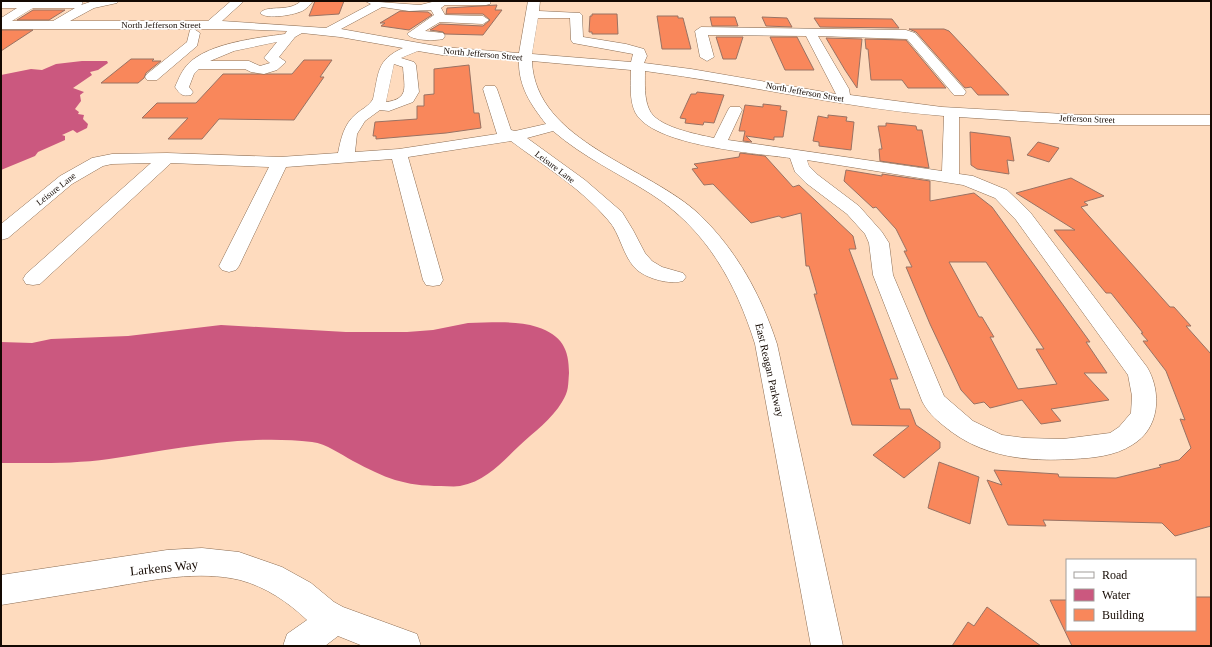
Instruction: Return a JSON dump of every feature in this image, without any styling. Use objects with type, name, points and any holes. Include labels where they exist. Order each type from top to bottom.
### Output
[{"type":"street","points":[[56,25],[82,8],[95,2],[113,1]]},
{"type":"street","points":[[100,25],[84,36],[194,33],[208,25],[238,1]]},
{"type":"street","points":[[266,13],[296,11],[302,8],[307,1]]},
{"type":"street","points":[[352,6],[365,1]]},
{"type":"street","name":"East Reagan Parkway","points":[[534,1],[526,58],[527,81],[532,94],[540,107],[558,126],[591,153],[637,177],[677,204],[716,242],[732,263],[747,291],[758,316],[766,344],[827,646]]},
{"type":"street","points":[[327,32],[376,3],[400,8],[440,3],[486,2]]},
{"type":"street","points":[[1,5],[74,5],[77,3]]},
{"type":"street","points":[[439,18],[440,3]]},
{"type":"street","points":[[1,24],[31,5]]},
{"type":"street","points":[[383,18],[400,8]]},
{"type":"street","points":[[533,14],[576,15],[577,40],[626,48],[639,52],[640,56],[637,67],[643,113],[654,124],[689,138],[798,154],[950,178],[967,180],[1001,194],[1022,216],[1139,373],[1145,396],[1142,417],[1123,439],[1088,448],[1044,450],[1001,446],[966,430],[947,415],[934,402],[883,275],[879,243],[873,232],[853,210],[812,179],[801,168],[798,154]]},
{"type":"street","points":[[450,38],[413,34],[439,18],[483,20]]},
{"type":"street","name":"North Jefferson Street","points":[[1,24],[208,25],[300,29],[471,54],[637,67],[733,79],[844,99],[958,112]]},
{"type":"street","points":[[707,57],[699,25],[810,32],[906,34],[911,36],[959,92]]},
{"type":"street","points":[[195,65],[249,65],[255,70],[271,68],[279,62],[276,59],[271,58],[288,37],[300,29]]},
{"type":"street","points":[[810,32],[842,89],[844,99]]},
{"type":"street","points":[[152,78],[185,52],[193,43],[194,33]]},
{"type":"street","points":[[186,92],[182,87],[184,81],[195,65],[209,55],[228,47],[288,37]]},
{"type":"street","points":[[346,157],[349,134],[360,118],[377,105],[382,93],[385,71],[392,59],[415,47]]},
{"type":"street","points":[[377,105],[389,107],[408,99],[412,92],[409,65],[392,59]]},
{"type":"street","points":[[490,89],[504,133],[514,136],[558,126]]},
{"type":"street","points":[[719,143],[735,110]]},
{"type":"street","points":[[950,178],[958,112]]},
{"type":"street","name":"Jefferson Street","points":[[958,112],[1082,120],[1211,120]]},
{"type":"street","name":"Leisure Lane","points":[[1,234],[66,180],[86,168],[112,159],[167,158],[280,162],[399,154],[514,136],[615,216],[625,230],[639,260],[651,270],[676,277]]},
{"type":"street","points":[[399,154],[433,280]]},
{"type":"street","points":[[32,279],[167,158]]},
{"type":"street","points":[[229,266],[280,162]]},
{"type":"street","name":"Larkens Way","points":[[1,590],[167,564],[202,562],[239,566],[272,577],[300,593],[323,613],[334,619],[405,646]]},
{"type":"street","points":[[299,646],[334,619]]},
{"type":"water","points":[[82,61],[107,61],[108,63],[98,70],[90,72],[92,75],[73,88],[84,92],[80,95],[81,101],[75,109],[79,112],[78,114],[84,115],[83,119],[88,124],[87,128],[77,133],[73,130],[62,135],[65,136],[65,140],[38,152],[35,156],[1,170],[1,75],[31,69],[42,70],[56,64]]},
{"type":"water","points":[[468,323],[520,323],[546,330],[553,334],[562,344],[568,357],[569,364],[568,388],[566,395],[553,414],[499,465],[485,476],[469,484],[460,486],[428,486],[405,483],[375,472],[318,443],[286,440],[235,441],[82,462],[1,463],[1,342],[32,343],[51,339],[128,336],[221,325],[346,332],[407,332],[433,330]]},
{"type":"building","points":[[315,1],[344,1],[339,14],[309,16]]},
{"type":"building","points":[[497,5],[495,10],[502,10],[483,35],[445,34],[443,32],[430,30],[440,24],[483,26],[490,20],[483,14],[446,14],[447,8]]},
{"type":"building","points":[[33,10],[65,10],[49,20],[17,20]]},
{"type":"building","points":[[400,11],[428,12],[432,15],[409,30],[381,26],[385,23],[380,23]]},
{"type":"building","points":[[592,14],[617,14],[618,34],[592,34],[592,32],[589,32],[590,16],[592,16]]},
{"type":"building","points":[[657,16],[678,16],[678,18],[683,18],[691,49],[662,49]]},
{"type":"building","points":[[710,17],[735,17],[738,26],[712,26]]},
{"type":"building","points":[[762,17],[787,18],[792,27],[766,26]]},
{"type":"building","points":[[814,18],[892,19],[899,28],[820,27]]},
{"type":"building","points":[[909,29],[944,29],[949,31],[1009,95],[978,95],[971,87],[965,88],[916,32]]},
{"type":"building","points":[[1,30],[33,30],[1,51]]},
{"type":"building","points":[[716,37],[743,37],[736,59],[723,59]]},
{"type":"building","points":[[770,37],[797,37],[814,70],[785,70]]},
{"type":"building","points":[[826,38],[862,39],[857,88],[845,70]]},
{"type":"building","points":[[865,39],[906,40],[946,88],[908,88],[902,80],[871,80],[868,49],[866,49]]},
{"type":"building","points":[[131,59],[154,59],[152,61],[161,61],[146,73],[144,78],[138,83],[101,83]]},
{"type":"building","points":[[304,60],[332,60],[320,77],[324,77],[294,120],[219,119],[202,139],[168,139],[188,118],[142,118],[157,103],[196,103],[223,74],[292,74]]},
{"type":"building","points":[[469,65],[474,113],[479,113],[481,128],[446,133],[376,139],[376,136],[373,136],[375,122],[417,119],[417,106],[424,106],[424,95],[434,94],[434,69]]},
{"type":"building","points":[[697,92],[724,95],[714,123],[704,122],[703,125],[685,123],[686,119],[680,118],[691,94],[696,94]]},
{"type":"building","points":[[763,104],[781,106],[780,110],[787,111],[783,137],[774,137],[774,140],[746,136],[752,142],[743,141],[745,131],[739,131],[745,105],[763,107]]},
{"type":"building","points":[[828,115],[847,117],[846,121],[854,122],[851,150],[819,146],[819,142],[813,141],[818,116],[828,118]]},
{"type":"building","points":[[886,123],[916,126],[917,130],[922,130],[929,168],[880,161],[879,149],[882,149],[878,126],[886,126]]},
{"type":"building","points":[[970,132],[1010,137],[1014,161],[1007,160],[1009,174],[977,169],[971,165]]},
{"type":"building","points":[[1038,142],[1059,148],[1049,162],[1027,155]]},
{"type":"building","points":[[740,153],[765,156],[793,187],[799,185],[853,236],[856,249],[849,249],[898,379],[890,379],[900,409],[910,409],[916,425],[940,442],[940,448],[904,478],[873,455],[909,426],[852,425],[814,294],[817,294],[809,266],[806,266],[801,213],[782,218],[779,216],[751,223],[713,184],[704,185],[692,169],[698,168],[694,164],[739,157]]},
{"type":"building","points":[[846,170],[882,176],[882,174],[930,181],[930,201],[974,193],[992,207],[1090,342],[1086,342],[1107,373],[1084,373],[1109,400],[1051,409],[1061,421],[1041,424],[1022,400],[990,408],[984,402],[974,404],[961,390],[930,324],[906,267],[912,267],[904,251],[907,251],[896,229],[876,207],[873,208],[844,181]],"holes":[[[949,262],[986,262],[1044,349],[1036,349],[1057,384],[1018,389],[990,337],[994,337],[982,317],[979,317]]]},
{"type":"building","points":[[1071,178],[1104,196],[1084,202],[1088,205],[1081,207],[1170,307],[1174,307],[1191,326],[1186,326],[1211,354],[1211,526],[1175,536],[1162,523],[1043,520],[1046,526],[1008,525],[987,480],[1002,485],[994,470],[1058,474],[1059,477],[1116,478],[1161,467],[1159,465],[1179,460],[1191,448],[1180,419],[1185,420],[1166,371],[1143,341],[1148,341],[1141,333],[1143,333],[1111,293],[1106,293],[1054,230],[1075,230],[1016,193]]},
{"type":"building","points":[[939,462],[979,477],[970,524],[928,508]]},
{"type":"building","points":[[1196,597],[1211,597],[1211,646],[1072,646],[1050,600],[1066,600],[1066,631],[1196,631]]},
{"type":"building","points":[[987,607],[1041,646],[952,646],[968,622],[974,626]]}]
